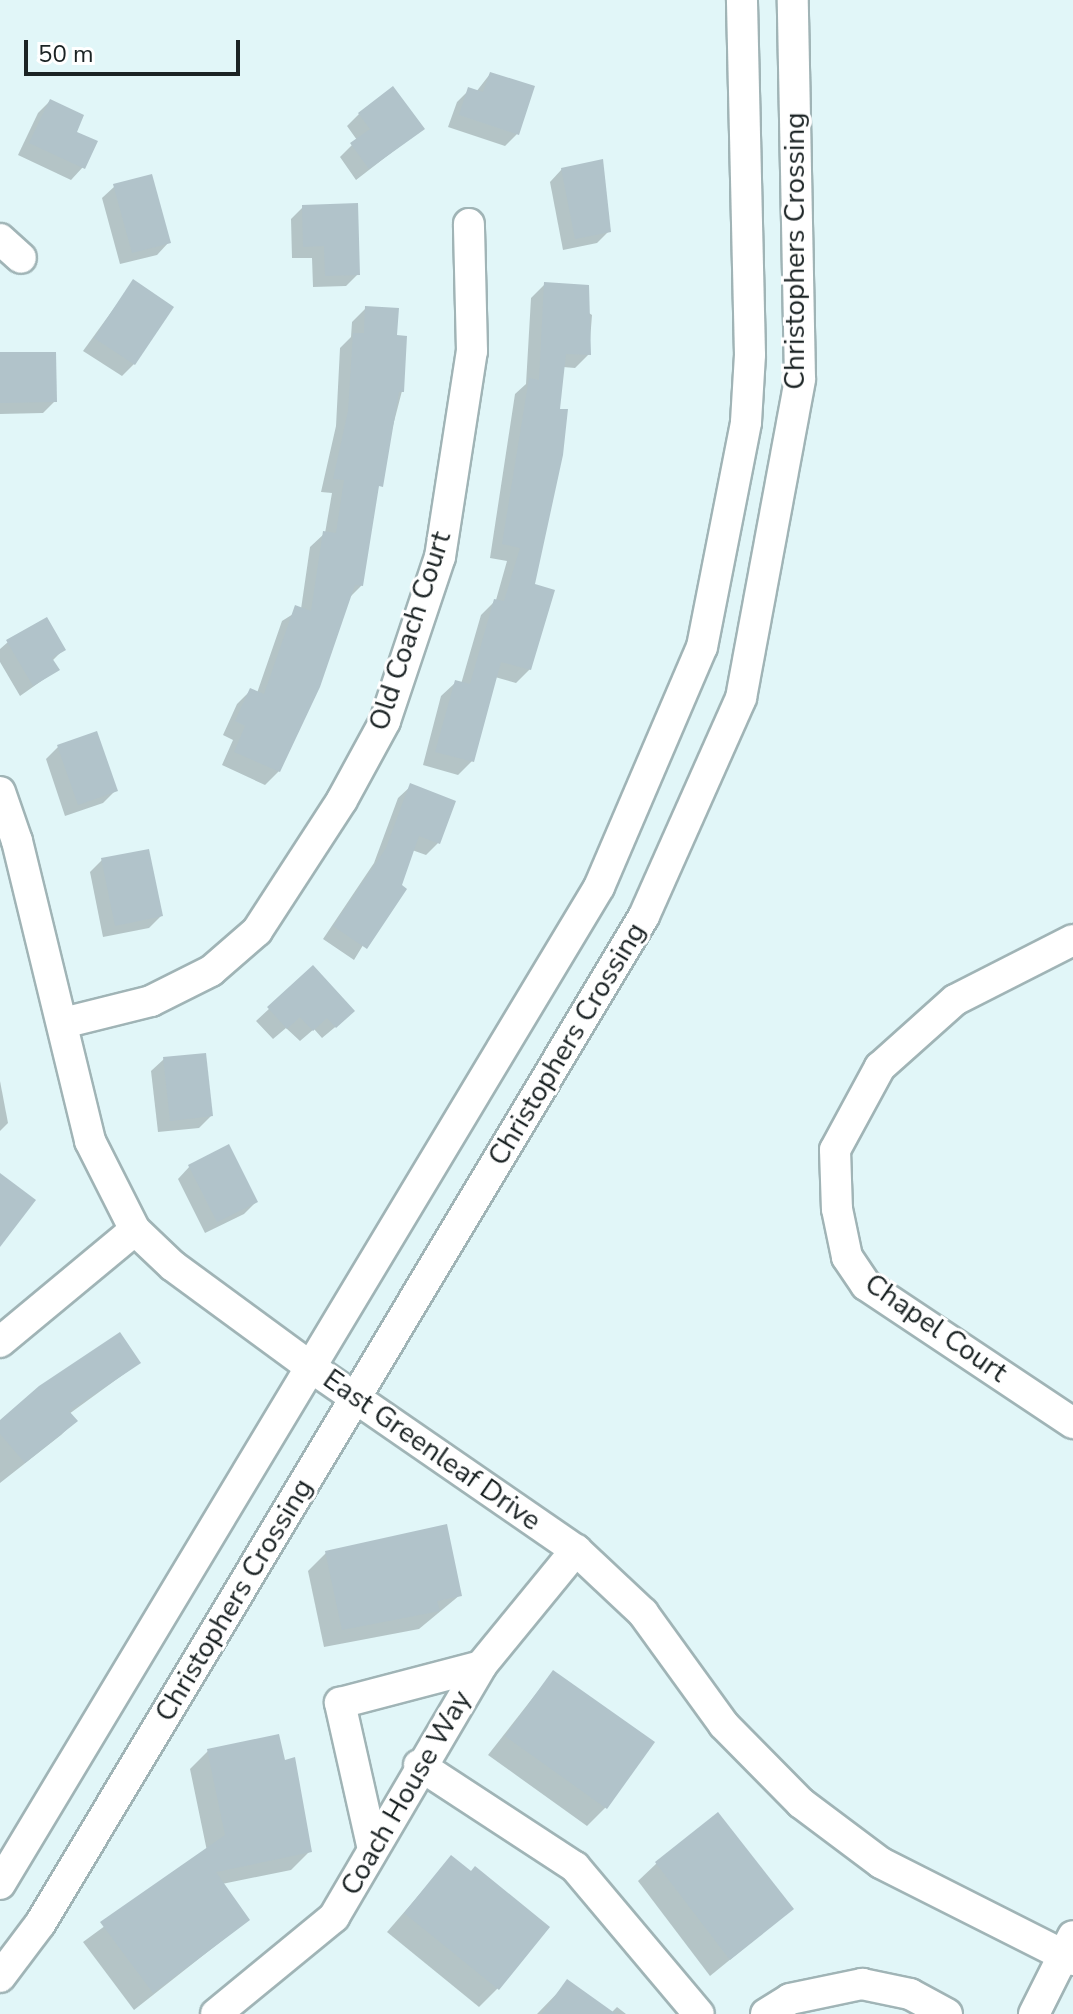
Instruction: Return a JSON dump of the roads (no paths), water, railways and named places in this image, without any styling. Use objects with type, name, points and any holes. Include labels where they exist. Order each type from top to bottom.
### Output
[{"type":"street","name":"Christophers Crossing","points":[[0,1884],[599,887],[702,647],[746,422],[750,355],[742,0]]},
{"type":"street","name":"Christophers Crossing","points":[[0,1977],[40,1924],[644,916],[741,698],[800,379],[793,0]]},
{"type":"street","name":"Old Coach Court","points":[[63,1023],[151,1001],[211,971],[257,931],[342,800],[385,721],[440,557],[472,351],[469,224]]},
{"type":"street","name":"East Greenleaf Drive","points":[[0,792],[63,1023],[90,1141],[135,1230],[173,1266],[312,1368],[357,1395],[576,1550],[643,1613],[724,1725],[801,1803],[881,1863],[1070,1950]]},
{"type":"street","name":"Chapel Court","points":[[1073,940],[955,1000],[880,1067],[835,1150],[837,1209],[844,1245],[866,1285],[1073,1423]]},
{"type":"street","points":[[0,1342],[135,1230]]},
{"type":"street","name":"Coach House Way","points":[[216,2014],[334,1917],[372,1845],[481,1666],[576,1550]]},
{"type":"street","points":[[372,1845],[340,1703],[481,1666]]},
{"type":"street","points":[[419,1765],[575,1867],[699,2014]]},
{"type":"street","points":[[1034,2014],[1070,1950]]},
{"type":"street","points":[[766,2014],[790,1999],[862,1984],[910,1994],[947,2014]]}]
